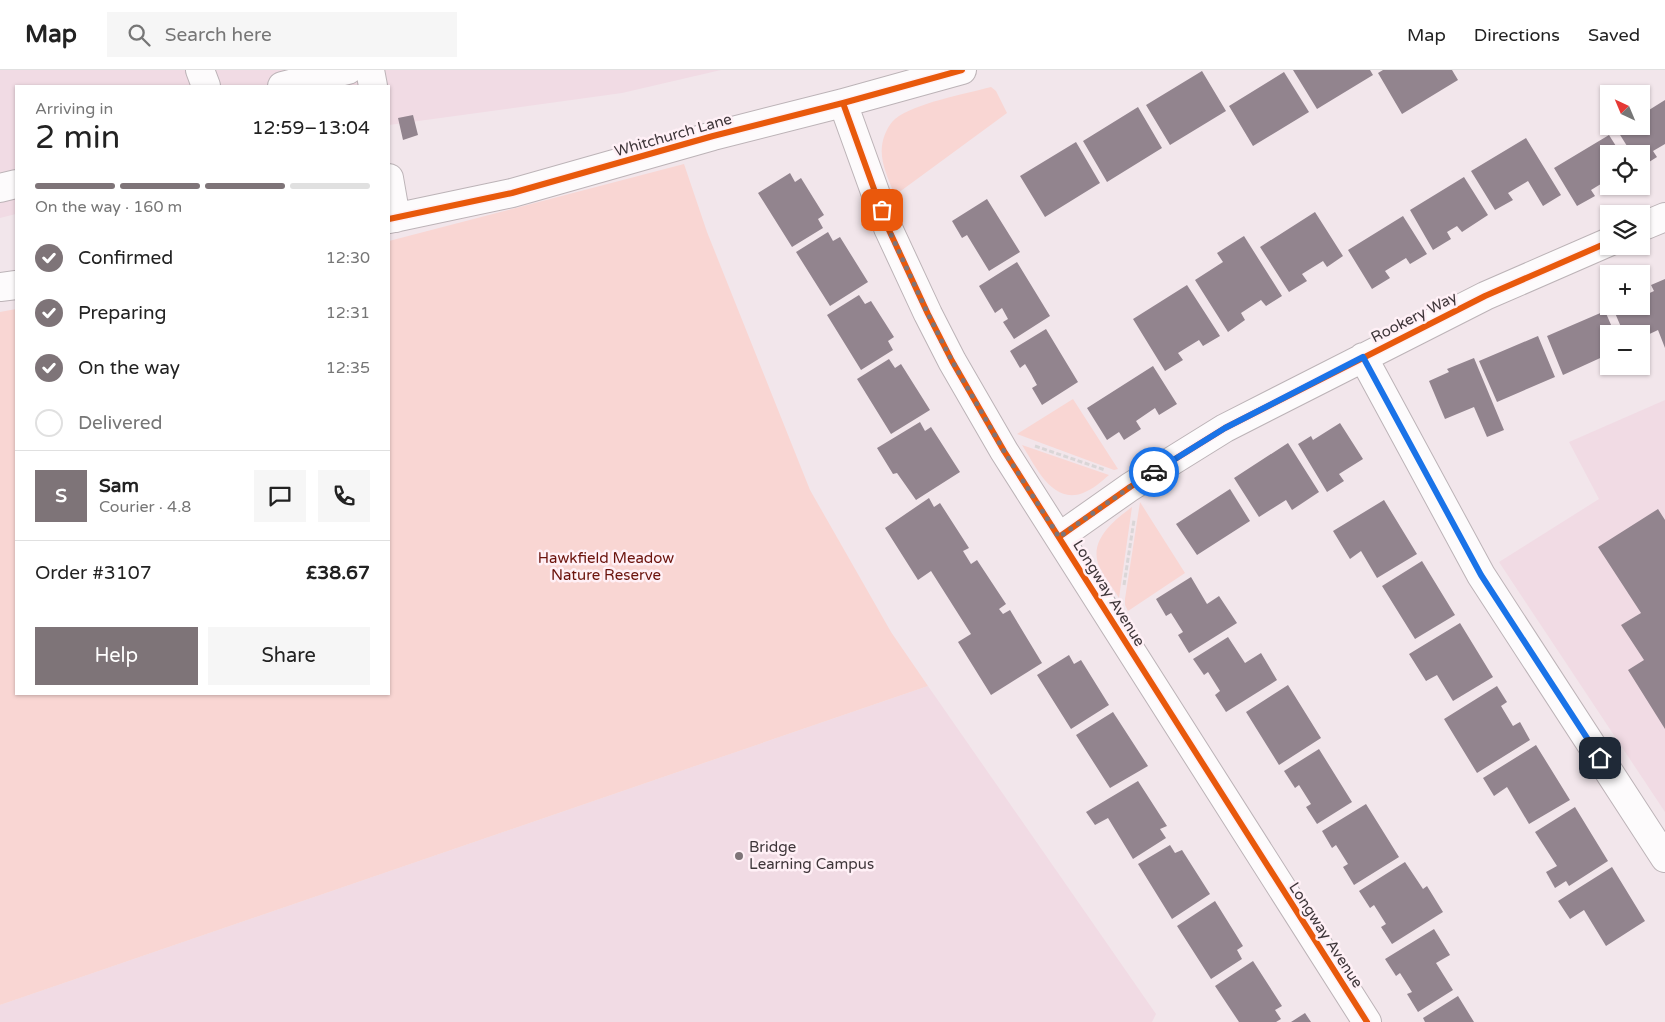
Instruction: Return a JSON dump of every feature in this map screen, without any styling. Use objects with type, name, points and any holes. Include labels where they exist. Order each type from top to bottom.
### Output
[{"type":"street","points":[[200,70],[206,85]]},
{"type":"street","points":[[290,85],[322,81],[348,70]]},
{"type":"street","points":[[370,70],[373,85]]},
{"type":"street","name":"Whitchurch Lane","points":[[392,218],[512,193],[713,136],[962,70]]},
{"type":"street","name":"Longway Avenue","points":[[843,103],[888,228],[952,361],[1002,447],[1367,1022]]},
{"type":"street","points":[[0,188],[15,184]]},
{"type":"street","points":[[390,191],[392,218]]},
{"type":"street","points":[[1650,223],[1665,217]]},
{"type":"street","name":"Rookery Way","points":[[1059,537],[1130,487],[1225,428],[1484,296],[1600,246]]},
{"type":"street","points":[[0,287],[15,285]]},
{"type":"street","points":[[1363,357],[1481,575],[1665,858]]},
{"type":"path","points":[[1002,447],[1017,440],[1122,476],[1130,487],[1137,502],[1121,602],[1108,615]]},
{"type":"shaded area","points":[[0,70],[721,70],[622,93],[390,125],[390,85],[15,85],[15,214],[0,218]]},
{"type":"shaded area","points":[[1665,400],[1665,812],[1499,562],[1599,499],[1569,442]]},
{"type":"shaded area","name":"Bridge Learning Campus","points":[[928,686],[1156,1014],[1152,1022],[0,1022],[0,1005]]},
{"type":"green space","points":[[991,87],[996,91],[1007,113],[898,193],[893,191],[882,158],[885,135],[892,122],[915,108]]},
{"type":"green space","name":"Hawkfield Meadow Nature Reserve","points":[[684,164],[707,232],[810,490],[891,632],[928,686],[0,1005],[0,312],[15,309],[15,695],[390,695],[390,241]]},
{"type":"green space","points":[[1073,399],[1118,469],[1114,470],[1017,434]]},
{"type":"green space","points":[[1022,445],[1109,475],[1083,493],[1072,495],[1062,493],[1046,481]]},
{"type":"green space","points":[[1140,502],[1185,573],[1128,611],[1125,599]]},
{"type":"green space","points":[[1132,507],[1119,598],[1100,568],[1097,549],[1104,533]]},
{"type":"building","points":[[1293,70],[1370,70],[1373,75],[1317,109]]},
{"type":"building","points":[[1383,70],[1452,70],[1458,80],[1402,114],[1378,73]]},
{"type":"building","points":[[1202,71],[1226,111],[1170,145],[1146,105]]},
{"type":"building","points":[[1284,72],[1309,112],[1253,146],[1229,106]]},
{"type":"building","points":[[1665,100],[1665,144],[1653,151],[1657,157],[1650,161],[1650,145],[1626,145],[1620,135],[1650,135],[1650,109]]},
{"type":"building","points":[[1138,107],[1162,148],[1107,182],[1083,141]]},
{"type":"building","points":[[413,115],[418,135],[403,140],[398,118]]},
{"type":"building","points":[[1609,135],[1615,145],[1600,145],[1600,184],[1591,190],[1595,196],[1577,206],[1554,168]]},
{"type":"building","points":[[1526,138],[1561,195],[1543,206],[1528,181],[1508,193],[1513,200],[1495,210],[1471,171]]},
{"type":"building","points":[[1076,142],[1100,183],[1045,217],[1020,176]]},
{"type":"building","points":[[790,173],[795,182],[801,178],[824,215],[818,219],[823,228],[792,247],[758,193]]},
{"type":"building","points":[[1464,177],[1488,215],[1462,232],[1457,226],[1447,232],[1451,239],[1433,250],[1410,210]]},
{"type":"building","points":[[987,199],[1020,252],[989,271],[967,235],[962,238],[952,221]]},
{"type":"building","points":[[1315,212],[1343,256],[1327,267],[1323,261],[1302,274],[1307,281],[1289,292],[1260,247]]},
{"type":"building","points":[[1403,216],[1427,254],[1410,264],[1406,258],[1385,271],[1390,278],[1372,289],[1348,250]]},
{"type":"building","points":[[828,232],[833,241],[840,237],[868,282],[830,306],[796,252]]},
{"type":"building","points":[[1244,236],[1282,296],[1266,306],[1261,300],[1241,313],[1245,320],[1228,332],[1195,280],[1223,262],[1217,253]]},
{"type":"building","points":[[1017,262],[1050,316],[1014,339],[1003,322],[1008,319],[1002,308],[995,313],[979,286]]},
{"type":"building","points":[[1665,279],[1665,348],[1658,330],[1650,334],[1650,325],[1620,325],[1616,315],[1650,315],[1650,293],[1654,291],[1651,285]]},
{"type":"building","points":[[1187,285],[1220,336],[1203,346],[1199,340],[1178,353],[1183,360],[1165,371],[1133,319]]},
{"type":"building","points":[[859,295],[865,304],[871,301],[894,337],[888,341],[893,350],[861,370],[827,315]]},
{"type":"building","points":[[1600,313],[1600,315],[1607,315],[1611,325],[1600,325],[1600,358],[1563,375],[1547,336]]},
{"type":"building","points":[[1046,329],[1078,382],[1042,405],[1032,388],[1037,385],[1031,374],[1025,364],[1020,368],[1010,351]]},
{"type":"building","points":[[1538,336],[1555,377],[1497,402],[1479,361]]},
{"type":"building","points":[[1474,358],[1504,430],[1487,437],[1474,407],[1445,419],[1429,381],[1449,372],[1447,369]]},
{"type":"building","points":[[889,359],[895,368],[901,364],[930,410],[891,434],[857,379]]},
{"type":"building","points":[[1153,366],[1177,404],[1159,415],[1155,408],[1136,421],[1141,429],[1124,440],[1119,432],[1107,440],[1087,408]]},
{"type":"building","points":[[920,422],[925,431],[931,427],[960,472],[916,500],[897,473],[893,474],[877,448]]},
{"type":"building","points":[[1340,423],[1363,459],[1339,474],[1344,481],[1327,492],[1298,444],[1311,436],[1313,440]]},
{"type":"building","points":[[1288,443],[1319,492],[1292,510],[1286,500],[1259,517],[1234,478]]},
{"type":"building","points":[[1230,489],[1250,521],[1197,555],[1176,524]]},
{"type":"building","points":[[929,498],[934,507],[940,503],[969,548],[963,551],[971,564],[977,560],[1006,604],[999,609],[1003,614],[1010,610],[1042,663],[991,695],[958,642],[971,634],[931,571],[918,580],[885,528]]},
{"type":"building","points":[[1384,500],[1417,554],[1377,578],[1361,551],[1350,559],[1333,531]]},
{"type":"building","points":[[1658,509],[1665,520],[1665,729],[1628,670],[1644,660],[1621,625],[1641,613],[1598,547]]},
{"type":"building","points":[[1422,561],[1455,615],[1415,639],[1382,586]]},
{"type":"building","points":[[1191,577],[1207,604],[1219,596],[1237,623],[1189,653],[1178,635],[1183,632],[1171,613],[1166,616],[1156,599]]},
{"type":"building","points":[[1460,623],[1493,677],[1453,701],[1437,675],[1426,681],[1409,654]]},
{"type":"building","points":[[1228,637],[1245,663],[1261,653],[1277,680],[1226,712],[1215,695],[1220,691],[1208,672],[1204,675],[1193,659]]},
{"type":"building","points":[[1069,655],[1074,664],[1081,660],[1109,705],[1071,729],[1037,675]]},
{"type":"building","points":[[1288,685],[1321,738],[1279,765],[1246,712]]},
{"type":"building","points":[[1497,686],[1507,702],[1501,706],[1513,726],[1520,722],[1530,740],[1477,773],[1444,719]]},
{"type":"building","points":[[1113,712],[1148,766],[1110,788],[1076,735]]},
{"type":"building","points":[[1536,745],[1570,800],[1529,824],[1507,787],[1494,796],[1483,778]]},
{"type":"building","points":[[1319,749],[1352,802],[1317,824],[1306,807],[1311,804],[1299,785],[1295,788],[1284,771]]},
{"type":"building","points":[[1138,781],[1167,826],[1160,829],[1166,838],[1133,859],[1108,818],[1095,825],[1086,812]]},
{"type":"building","points":[[1366,804],[1399,857],[1354,885],[1343,867],[1348,864],[1336,845],[1332,848],[1322,831]]},
{"type":"building","points":[[1575,807],[1608,861],[1569,886],[1566,881],[1555,888],[1546,872],[1557,866],[1535,832]]},
{"type":"building","points":[[1170,845],[1175,853],[1182,850],[1210,894],[1172,919],[1138,864]]},
{"type":"building","points":[[1405,862],[1423,889],[1427,886],[1443,912],[1392,944],[1381,927],[1386,924],[1374,905],[1370,908],[1359,891]]},
{"type":"building","points":[[1612,867],[1645,921],[1606,946],[1584,910],[1570,919],[1558,901]]},
{"type":"building","points":[[1215,901],[1243,946],[1237,950],[1242,959],[1211,979],[1177,926]]},
{"type":"building","points":[[1434,929],[1450,955],[1436,963],[1453,990],[1418,1012],[1407,994],[1412,992],[1400,973],[1396,976],[1385,959]]},
{"type":"building","points":[[1253,961],[1282,1006],[1275,1010],[1281,1019],[1276,1022],[1239,1022],[1215,986]]},
{"type":"building","points":[[1458,996],[1474,1022],[1425,1022],[1423,1018]]},
{"type":"building","points":[[1305,1013],[1311,1022],[1291,1022]]},
{"type":"cycle path","points":[[390,219],[512,193],[713,136],[962,70]]},
{"type":"cycle path","points":[[843,103],[888,228],[952,361],[1004,451],[1367,1022]]},
{"type":"cycle path","points":[[1059,537],[1130,487],[1225,428],[1485,296],[1600,246]]},
{"type":"way so far","points":[[882,210],[888,228],[952,361],[1004,451],[1059,537],[1154,472]]},
{"type":"place","name":"Bridge Learning Campus","points":[[739,856]]},
{"type":"route","points":[[1154,472],[1225,428],[1363,357],[1481,575],[1600,758]]}]
